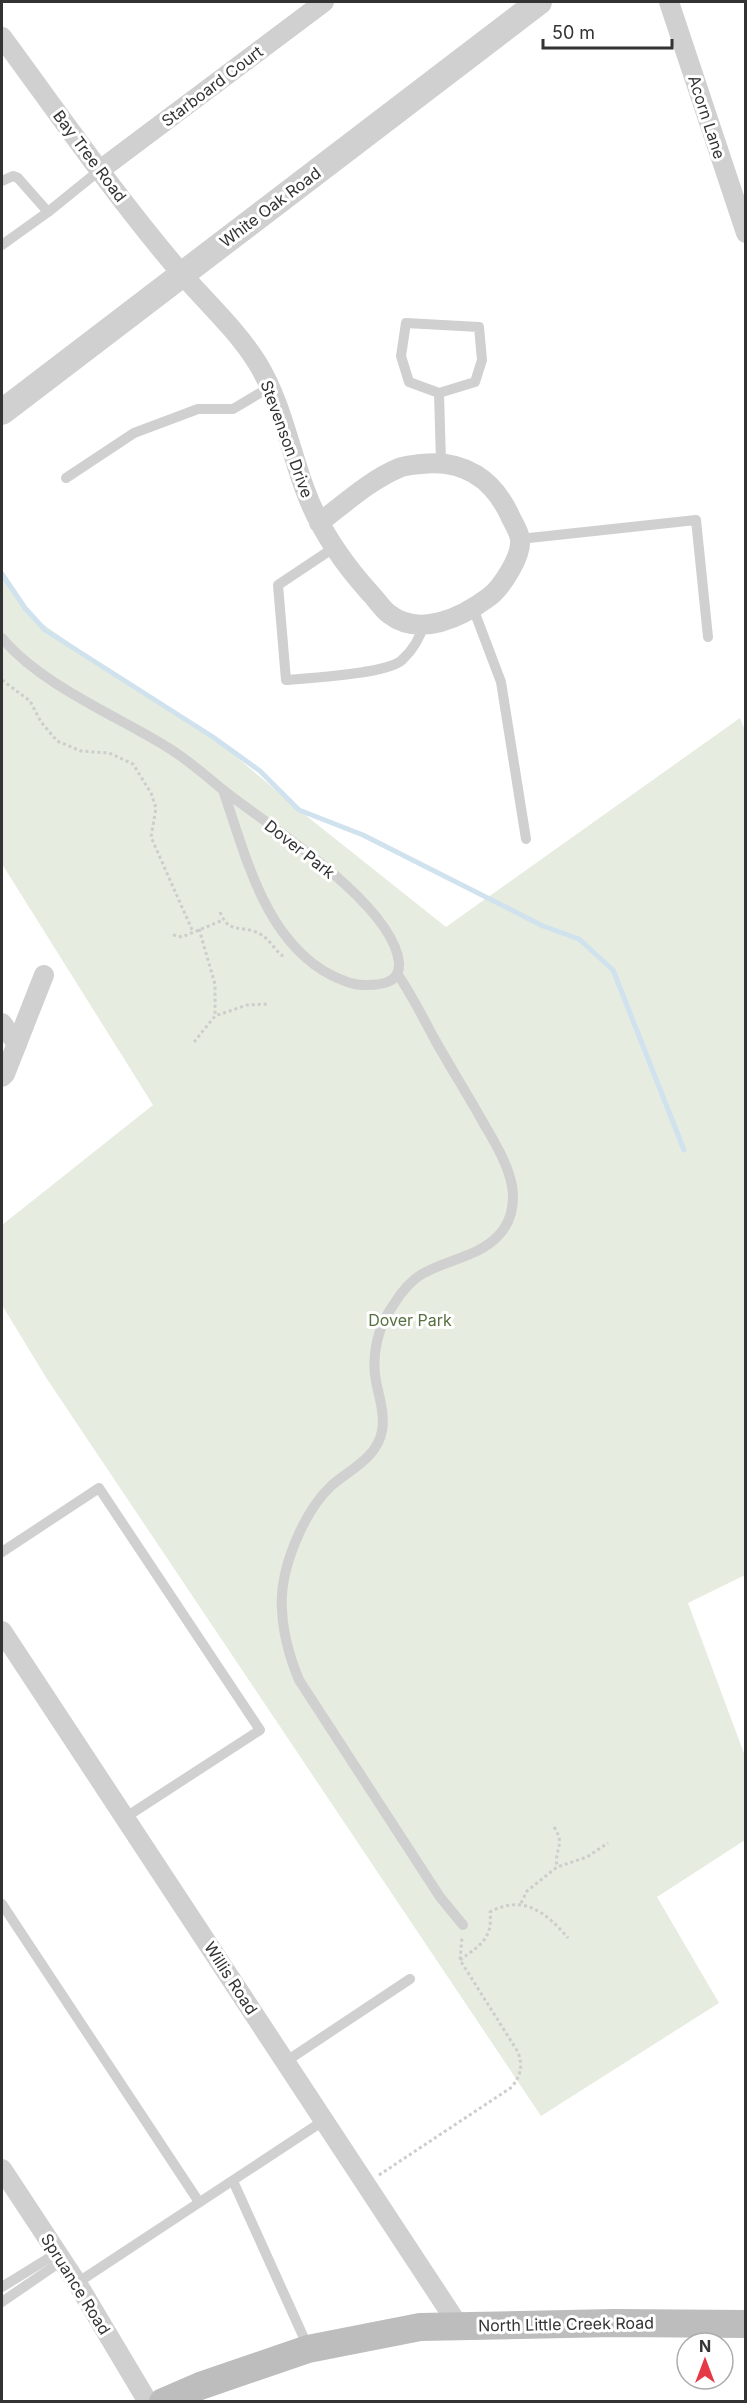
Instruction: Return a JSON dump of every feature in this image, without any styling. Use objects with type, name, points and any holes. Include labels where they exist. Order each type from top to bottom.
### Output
[{"type":"main road","name":"North Little Creek Road","points":[[162,2402],[200,2386],[308,2349],[420,2327],[614,2323],[746,2324]]},
{"type":"street","name":"Starboard Court","points":[[100,170],[324,2]]},
{"type":"street","name":"White Oak Road","points":[[2,412],[539,2]]},
{"type":"street","name":"Acorn Lane","points":[[669,2],[746,233]]},
{"type":"street","name":"Bay Tree Road","points":[[2,37],[100,170],[182,274]]},
{"type":"street","name":"Stevenson Drive","points":[[182,274],[231,328],[257,362],[270,387],[293,448],[304,487],[320,523],[350,570],[390,615],[410,623],[437,624],[473,608],[492,595],[506,579],[517,554],[520,539],[504,502],[490,484],[468,470],[441,462],[401,466],[376,480],[320,523]]},
{"type":"street","points":[[2,1077],[44,975]]},
{"type":"street","points":[[2,1023],[17,1044]]},
{"type":"street","name":"Willis Road","points":[[2,1630],[459,2326]]},
{"type":"street","name":"Spruance Road","points":[[2,2169],[77,2283],[148,2402]]},
{"type":"lane","points":[[2,245],[100,170]]},
{"type":"lane","points":[[2,181],[13,176],[18,178],[48,212]]},
{"type":"lane","points":[[406,322],[479,327],[482,360],[475,382],[439,393],[409,382],[401,356],[406,322]]},
{"type":"lane","points":[[66,478],[134,433],[198,409],[233,409],[270,387]]},
{"type":"lane","points":[[439,393],[441,462]]},
{"type":"lane","points":[[520,539],[696,520],[708,637]]},
{"type":"lane","points":[[335,548],[278,585],[286,680],[363,672],[400,662],[419,640],[424,624]]},
{"type":"lane","points":[[473,608],[501,682],[526,839]]},
{"type":"lane","name":"Dover Park","points":[[2,638],[15,653],[40,673],[168,748],[207,775],[223,790],[334,875],[363,901],[381,923],[398,957],[398,975],[393,980],[366,985],[348,982],[323,971],[307,960],[293,945],[280,928],[258,889],[223,790]]},
{"type":"lane","points":[[398,975],[414,999],[496,1145],[509,1172],[513,1205],[509,1221],[489,1245],[423,1273],[393,1304],[380,1329],[375,1352],[375,1378],[382,1432],[373,1449],[360,1465],[328,1489],[315,1504],[302,1526],[282,1588],[282,1610],[292,1664],[299,1680],[440,1897],[464,1925]]},
{"type":"lane","points":[[2,1552],[99,1488],[260,1730],[126,1817]]},
{"type":"lane","points":[[2,1904],[199,2202]]},
{"type":"lane","points":[[285,2061],[410,1979]]},
{"type":"lane","points":[[77,2283],[323,2121]]},
{"type":"lane","points":[[233,2181],[308,2349]]},
{"type":"lane","points":[[2,2287],[60,2257]]},
{"type":"lane","points":[[2,2302],[60,2257]]},
{"type":"path","points":[[2,680],[30,700],[41,722],[57,741],[81,751],[109,753],[133,764],[151,793],[156,808],[151,837],[193,932]]},
{"type":"path","points":[[220,912],[223,920],[232,928],[255,931],[267,938],[281,955],[289,957]]},
{"type":"path","points":[[173,935],[182,938],[223,920]]},
{"type":"path","points":[[199,930],[214,984],[214,1016]]},
{"type":"path","points":[[194,1041],[214,1016],[247,1005],[268,1004]]},
{"type":"path","points":[[554,1827],[560,1835],[561,1844],[555,1858],[557,1866]]},
{"type":"path","points":[[521,1903],[527,1891],[557,1866],[587,1857],[608,1843]]},
{"type":"path","points":[[460,1960],[485,1941],[491,1924],[490,1912],[505,1904],[521,1903],[543,1915],[568,1938]]},
{"type":"path","points":[[365,2185],[512,2087],[521,2075],[522,2063],[518,2052],[460,1960],[464,1925]]},
{"type":"green space","name":"Dover Park","points":[[2,573],[34,618],[122,679],[213,737],[299,810],[446,927],[740,718],[746,733],[745,1575],[688,1603],[745,1756],[745,1840],[657,1897],[719,2003],[541,2116],[47,1379],[2,1305],[2,1225],[153,1105],[2,864]]},
{"type":"waterway","points":[[2,574],[25,608],[45,630],[213,737],[260,771],[299,810],[363,835],[543,926],[579,939],[613,970],[684,1150]]}]
